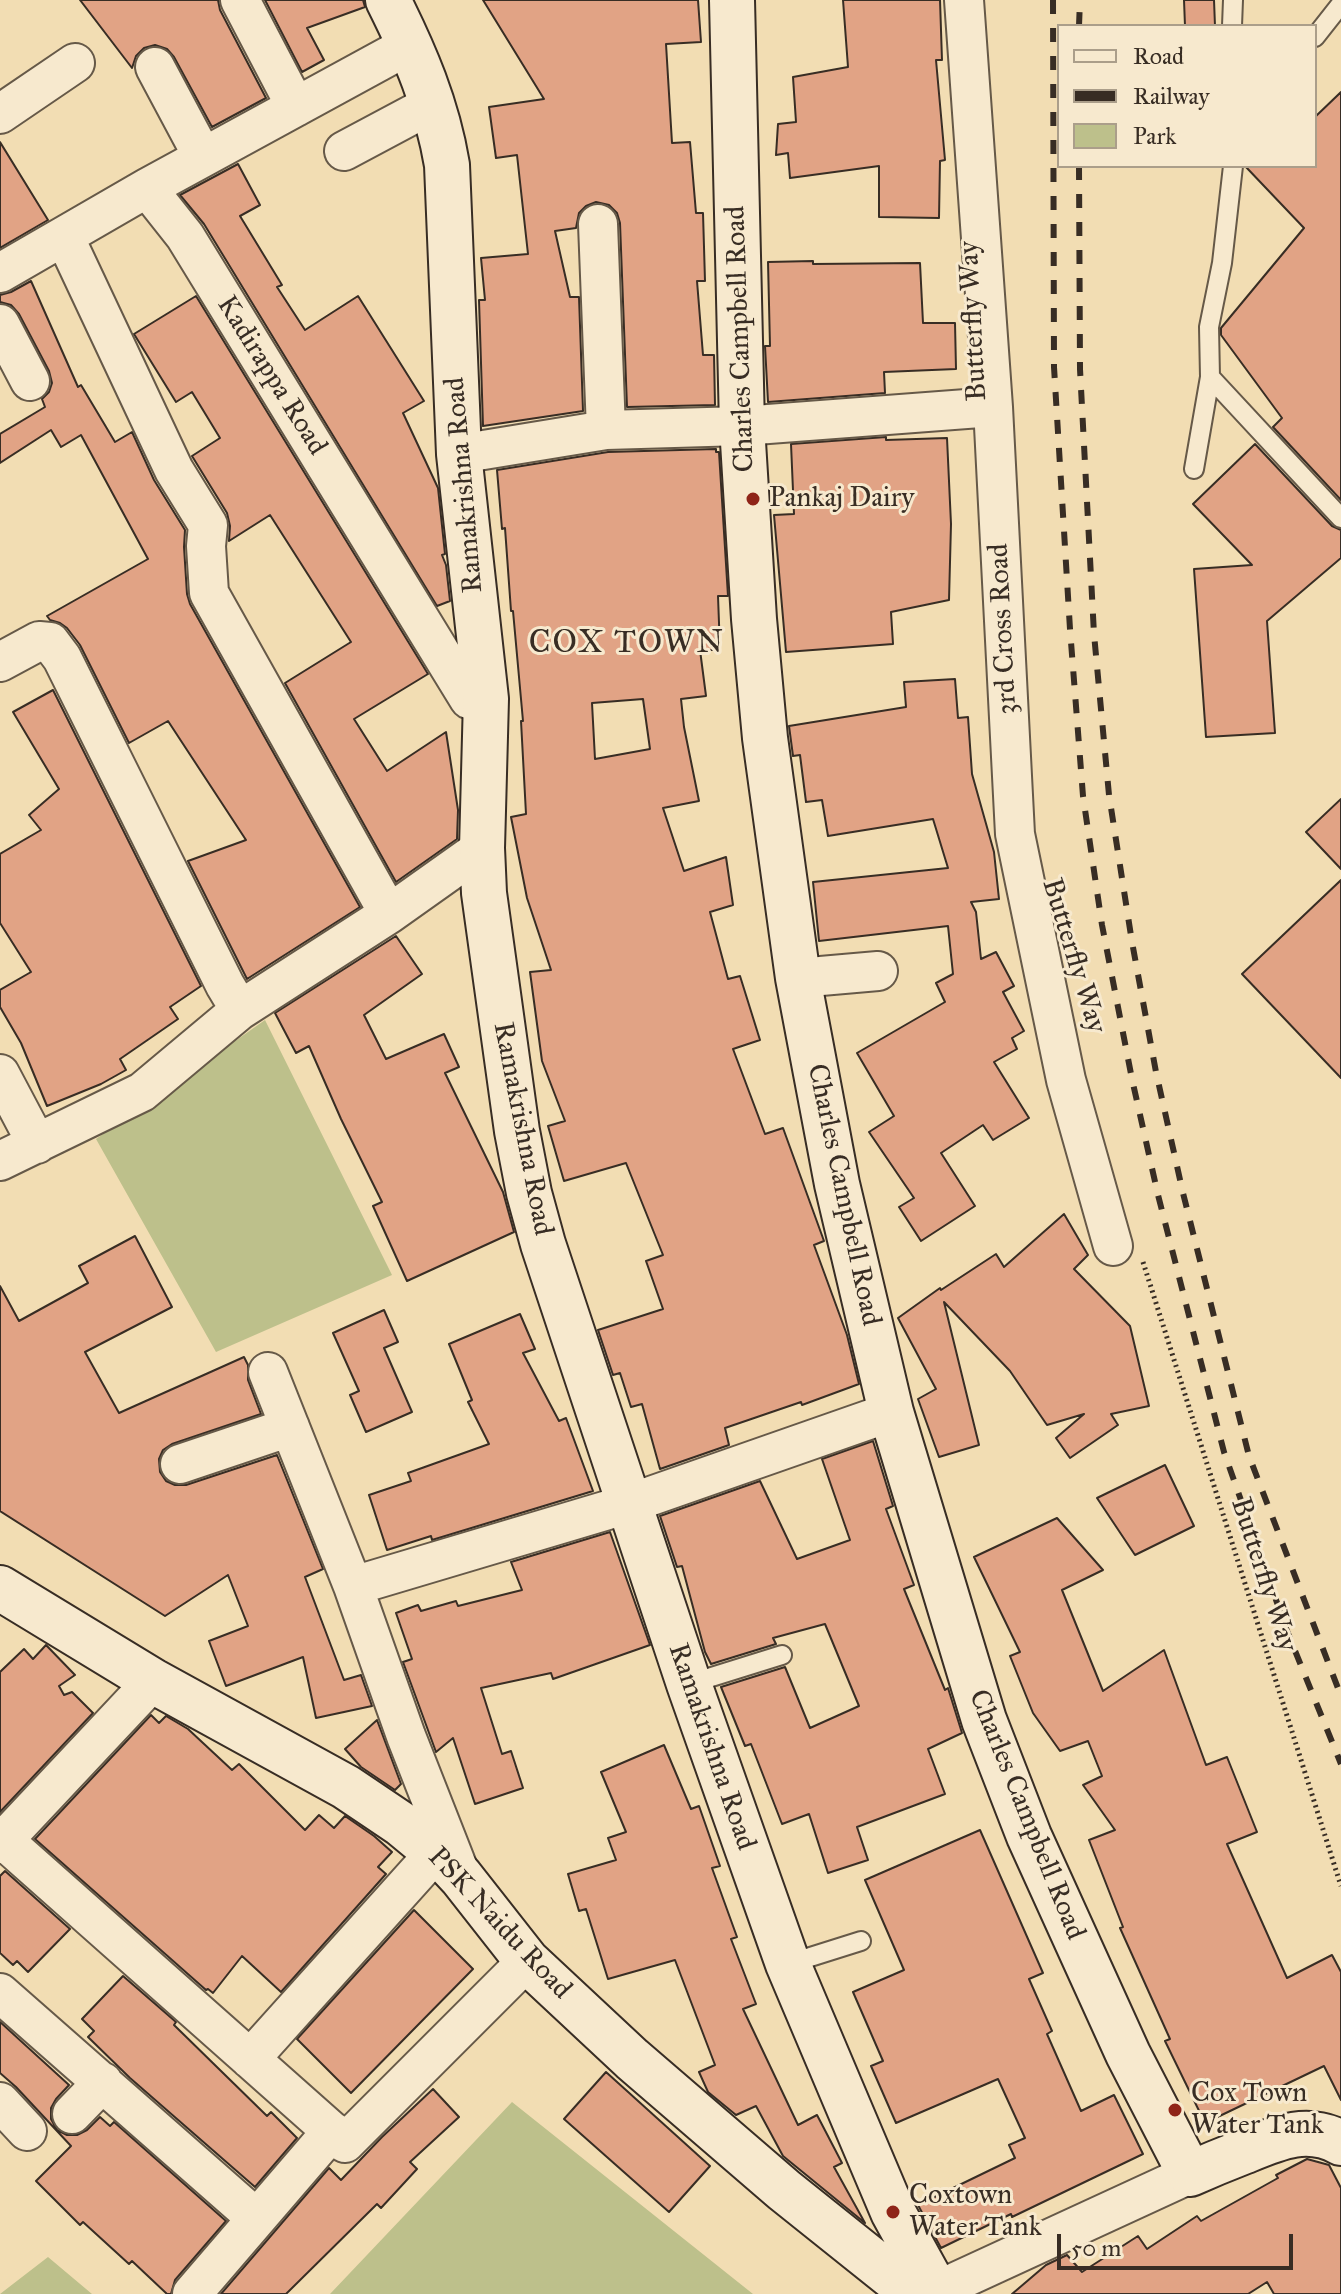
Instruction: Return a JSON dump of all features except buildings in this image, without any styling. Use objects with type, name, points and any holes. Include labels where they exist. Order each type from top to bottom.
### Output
[{"type":"street","points":[[240,0],[296,107]]},
{"type":"street","name":"Ramakrishna Road","points":[[388,0],[411,44],[434,103],[447,165],[459,454],[486,699],[482,848],[488,926],[529,1193],[628,1504],[788,1964],[929,2293]]},
{"type":"street","name":"Charles Campbell Road","points":[[732,0],[742,426],[753,603],[765,738],[798,978],[837,1184],[891,1412],[984,1720],[1024,1824],[1128,2054],[1190,2174]]},
{"type":"street","name":"3rd Cross Road","points":[[964,0],[993,407],[1015,834],[1066,1080],[1128,1254]]},
{"type":"street","points":[[0,273],[147,188],[411,44]]},
{"type":"street","points":[[0,114],[75,63]]},
{"type":"street","points":[[155,67],[203,157]]},
{"type":"street","points":[[344,151],[434,103]]},
{"type":"street","name":"Kadirappa Road","points":[[147,188],[185,236],[469,699],[486,699]]},
{"type":"street","points":[[598,224],[606,430]]},
{"type":"street","points":[[64,236],[174,470],[208,525],[209,593],[389,914]]},
{"type":"street","points":[[0,324],[30,381]]},
{"type":"street","points":[[459,454],[606,430],[742,426],[993,407]]},
{"type":"street","points":[[0,662],[39,641],[50,642],[62,658],[240,1010]]},
{"type":"street","points":[[0,1161],[142,1092],[240,1010],[389,914],[482,848]]},
{"type":"street","points":[[798,978],[878,971]]},
{"type":"street","points":[[0,1074],[37,1144]]},
{"type":"street","points":[[250,2059],[449,1864],[353,1586],[268,1372]]},
{"type":"street","points":[[353,1586],[628,1504],[891,1412]]},
{"type":"street","points":[[180,1464],[290,1427]]},
{"type":"street","name":"PSK Naidu Road","points":[[0,1588],[153,1681],[346,1787],[401,1824],[449,1864],[527,1961],[632,2059],[784,2190],[929,2293]]},
{"type":"street","points":[[153,1681],[1,1841],[345,2143],[527,1961]]},
{"type":"street","points":[[0,1993],[256,2218]]},
{"type":"street","points":[[72,2114],[103,2082]]},
{"type":"street","points":[[0,2102],[27,2131]]},
{"type":"street","points":[[192,2294],[332,2131]]},
{"type":"street","points":[[929,2293],[1190,2174],[1282,2136],[1315,2133],[1341,2143]]},
{"type":"lane","points":[[1232,24],[1233,0]]},
{"type":"lane","points":[[1317,34],[1341,4]]},
{"type":"lane","points":[[1194,469],[1210,377],[1209,327],[1222,263],[1233,168]]},
{"type":"lane","points":[[1210,377],[1341,518]]},
{"type":"lane","points":[[689,1684],[782,1655]]},
{"type":"lane","points":[[788,1964],[861,1941]]},
{"type":"path","name":"Butterfly Way","points":[[1128,1254],[1341,1886]]},
{"type":"green space","points":[[265,1020],[392,1275],[216,1352],[96,1139]]},
{"type":"green space","points":[[512,2102],[753,2294],[330,2294]]},
{"type":"green space","points":[[48,2257],[92,2294],[0,2294]]},
{"type":"railway","points":[[1053,0],[1054,367],[1083,796],[1102,925],[1158,1195],[1224,1452],[1287,1631],[1341,1764]]},
{"type":"railway","points":[[1079,24],[1080,0]]},
{"type":"railway","points":[[1079,168],[1080,369],[1094,634],[1109,795],[1132,942],[1183,1193],[1249,1456],[1341,1696]]},
{"type":"place","name":"Pankaj Dairy","points":[[753,499]]},
{"type":"place","name":"Cox Town Water Tank","points":[[1175,2110]]},
{"type":"place","name":"Coxtown Water Tank","points":[[893,2212]]},
{"type":"district","name":"COX TOWN","points":[[627,644]]}]
